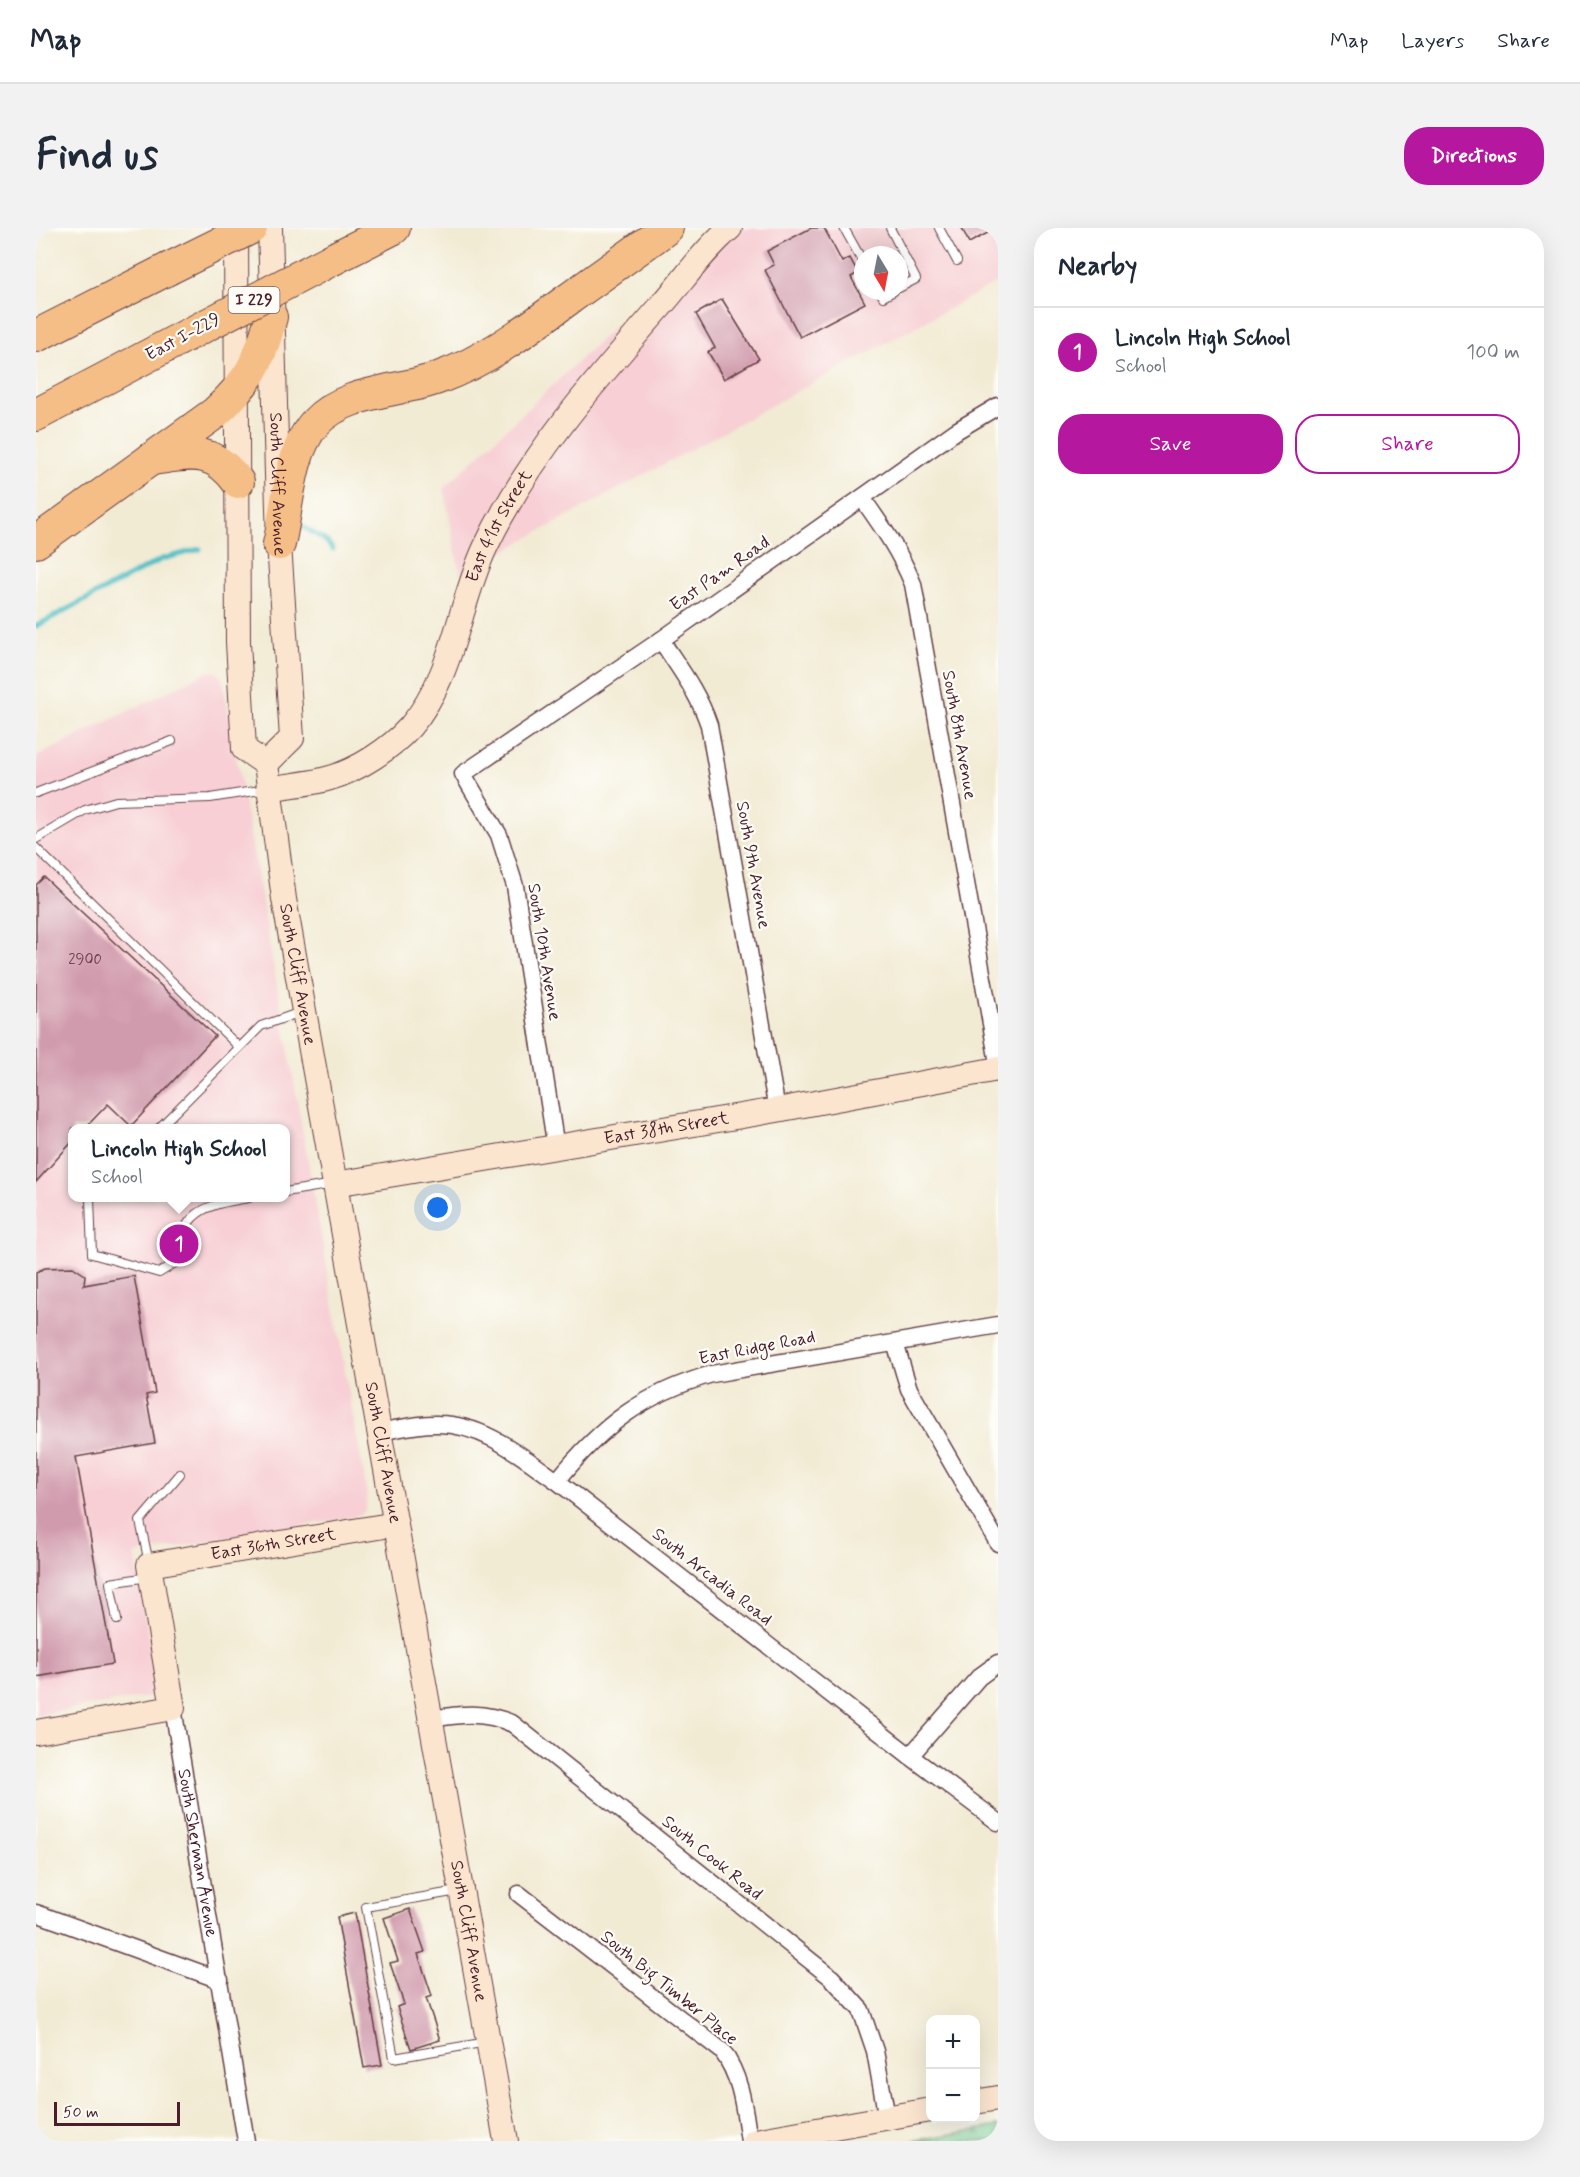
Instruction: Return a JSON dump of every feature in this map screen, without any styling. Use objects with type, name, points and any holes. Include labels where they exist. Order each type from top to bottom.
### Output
[{"type":"highway","points":[[36,336],[251,228]]},
{"type":"highway","name":"East I-229","points":[[36,415],[394,228]]},
{"type":"highway","points":[[279,544],[296,458],[310,430],[324,415],[351,401],[438,378],[487,355],[518,337],[667,228]]},
{"type":"highway","points":[[36,542],[215,413],[237,393],[253,372],[259,359],[271,316]]},
{"type":"highway","points":[[148,460],[205,455],[228,468],[238,482]]},
{"type":"main road","name":"South Cliff Avenue","points":[[236,228],[238,642],[244,749],[266,764]]},
{"type":"main road","name":"South Cliff Avenue","points":[[270,228],[279,544],[292,738],[266,764],[268,789],[334,1184],[506,2141]]},
{"type":"main road","name":"East 41st Street","points":[[268,789],[331,778],[380,753],[410,727],[432,694],[456,640],[465,603],[484,550],[504,511],[556,432],[609,365],[730,228]]},
{"type":"main road","name":"East 38th Street","points":[[334,1184],[777,1110],[998,1069]]},
{"type":"main road","name":"East 36th Street","points":[[150,1571],[396,1524]]},
{"type":"main road","name":"South Sherman Avenue","points":[[150,1571],[173,1708]]},
{"type":"main road","points":[[36,1731],[173,1708]]},
{"type":"main road","points":[[980,2101],[998,2098]]},
{"type":"main road","points":[[755,2141],[926,2111]]},
{"type":"street","name":"East Pam Road","points":[[463,774],[661,640],[956,431],[998,406]]},
{"type":"street","name":"South 8th Avenue","points":[[862,498],[899,552],[913,584],[998,1063]]},
{"type":"street","name":"South 9th Avenue","points":[[661,640],[685,673],[702,704],[709,725],[777,1110]]},
{"type":"street","name":"South 10th Avenue","points":[[463,774],[499,835],[515,886],[556,1148]]},
{"type":"street","name":"East Ridge Road","points":[[557,1481],[582,1451],[611,1425],[637,1405],[674,1385],[712,1374],[998,1325]]},
{"type":"street","points":[[894,1343],[909,1389],[998,1543]]},
{"type":"street","name":"South Arcadia Road","points":[[378,1432],[439,1424],[475,1431],[500,1441],[557,1481],[998,1822]]},
{"type":"street","points":[[910,1756],[979,1677],[998,1663]]},
{"type":"street","name":"South Sherman Avenue","points":[[173,1708],[246,2141]]},
{"type":"street","name":"South Cook Road","points":[[430,1719],[468,1713],[493,1715],[513,1724],[832,1978],[861,2010],[875,2051],[887,2118]]},
{"type":"street","name":"South Big Timber Place","points":[[519,1894],[722,2051],[734,2066],[749,2141]]},
{"type":"street","points":[[36,1913],[220,1980]]},
{"type":"lane","points":[[844,228],[854,246]]},
{"type":"lane","points":[[890,228],[899,246]]},
{"type":"lane","points":[[939,228],[957,261]]},
{"type":"lane","points":[[908,263],[916,279],[908,283]]},
{"type":"lane","points":[[36,793],[172,741]]},
{"type":"lane","points":[[36,839],[85,810],[116,801],[210,798],[268,789]]},
{"type":"lane","points":[[36,848],[239,1047]]},
{"type":"lane","points":[[163,1124],[261,1026],[304,1011]]},
{"type":"lane","points":[[290,1191],[334,1184]]},
{"type":"lane","points":[[90,1202],[92,1254],[159,1273],[175,1263],[178,1240],[196,1212],[220,1202]]},
{"type":"lane","points":[[117,1620],[110,1583],[150,1571],[140,1521],[180,1474]]},
{"type":"lane","points":[[461,1890],[366,1907],[394,2058],[488,2042]]},
{"type":"shaded area","points":[[719,228],[998,228],[998,282],[460,575],[444,488]]},
{"type":"shaded area","points":[[216,671],[223,681],[367,1494],[366,1508],[363,1513],[353,1517],[135,1554],[158,1695],[36,1715],[36,757],[207,672]]},
{"type":"green space","points":[[998,2126],[998,2141],[912,2141]]},
{"type":"building","points":[[811,228],[824,228],[842,262],[850,258],[854,266],[854,275],[851,277],[854,283],[854,300],[863,300],[865,303],[800,337],[765,270],[774,265],[767,251]]},
{"type":"building","points":[[962,228],[997,228],[969,243]]},
{"type":"building","points":[[722,299],[759,359],[724,379],[708,352],[715,348],[696,314]]},
{"type":"building","points":[[44,877],[215,1036],[133,1124],[129,1124],[108,1104],[89,1124],[68,1124],[68,1146],[36,1182],[36,885]]},
{"type":"building","points":[[73,1267],[85,1275],[84,1285],[134,1276],[155,1393],[146,1395],[155,1443],[76,1457],[113,1664],[36,1677],[36,1272],[45,1268]]},
{"type":"building","points":[[410,1909],[425,1952],[418,1954],[432,1996],[426,1998],[440,2040],[411,2049],[397,2007],[404,2004],[390,1963],[398,1961],[384,1918]]},
{"type":"building","points":[[355,1913],[382,2065],[364,2068],[337,1917]]},
{"type":"waterway","points":[[302,526],[326,541],[333,549]]},
{"type":"waterway","points":[[36,626],[162,559],[200,549]]},
{"type":"place","name":"Lincoln High School","points":[[179,1244]]}]
